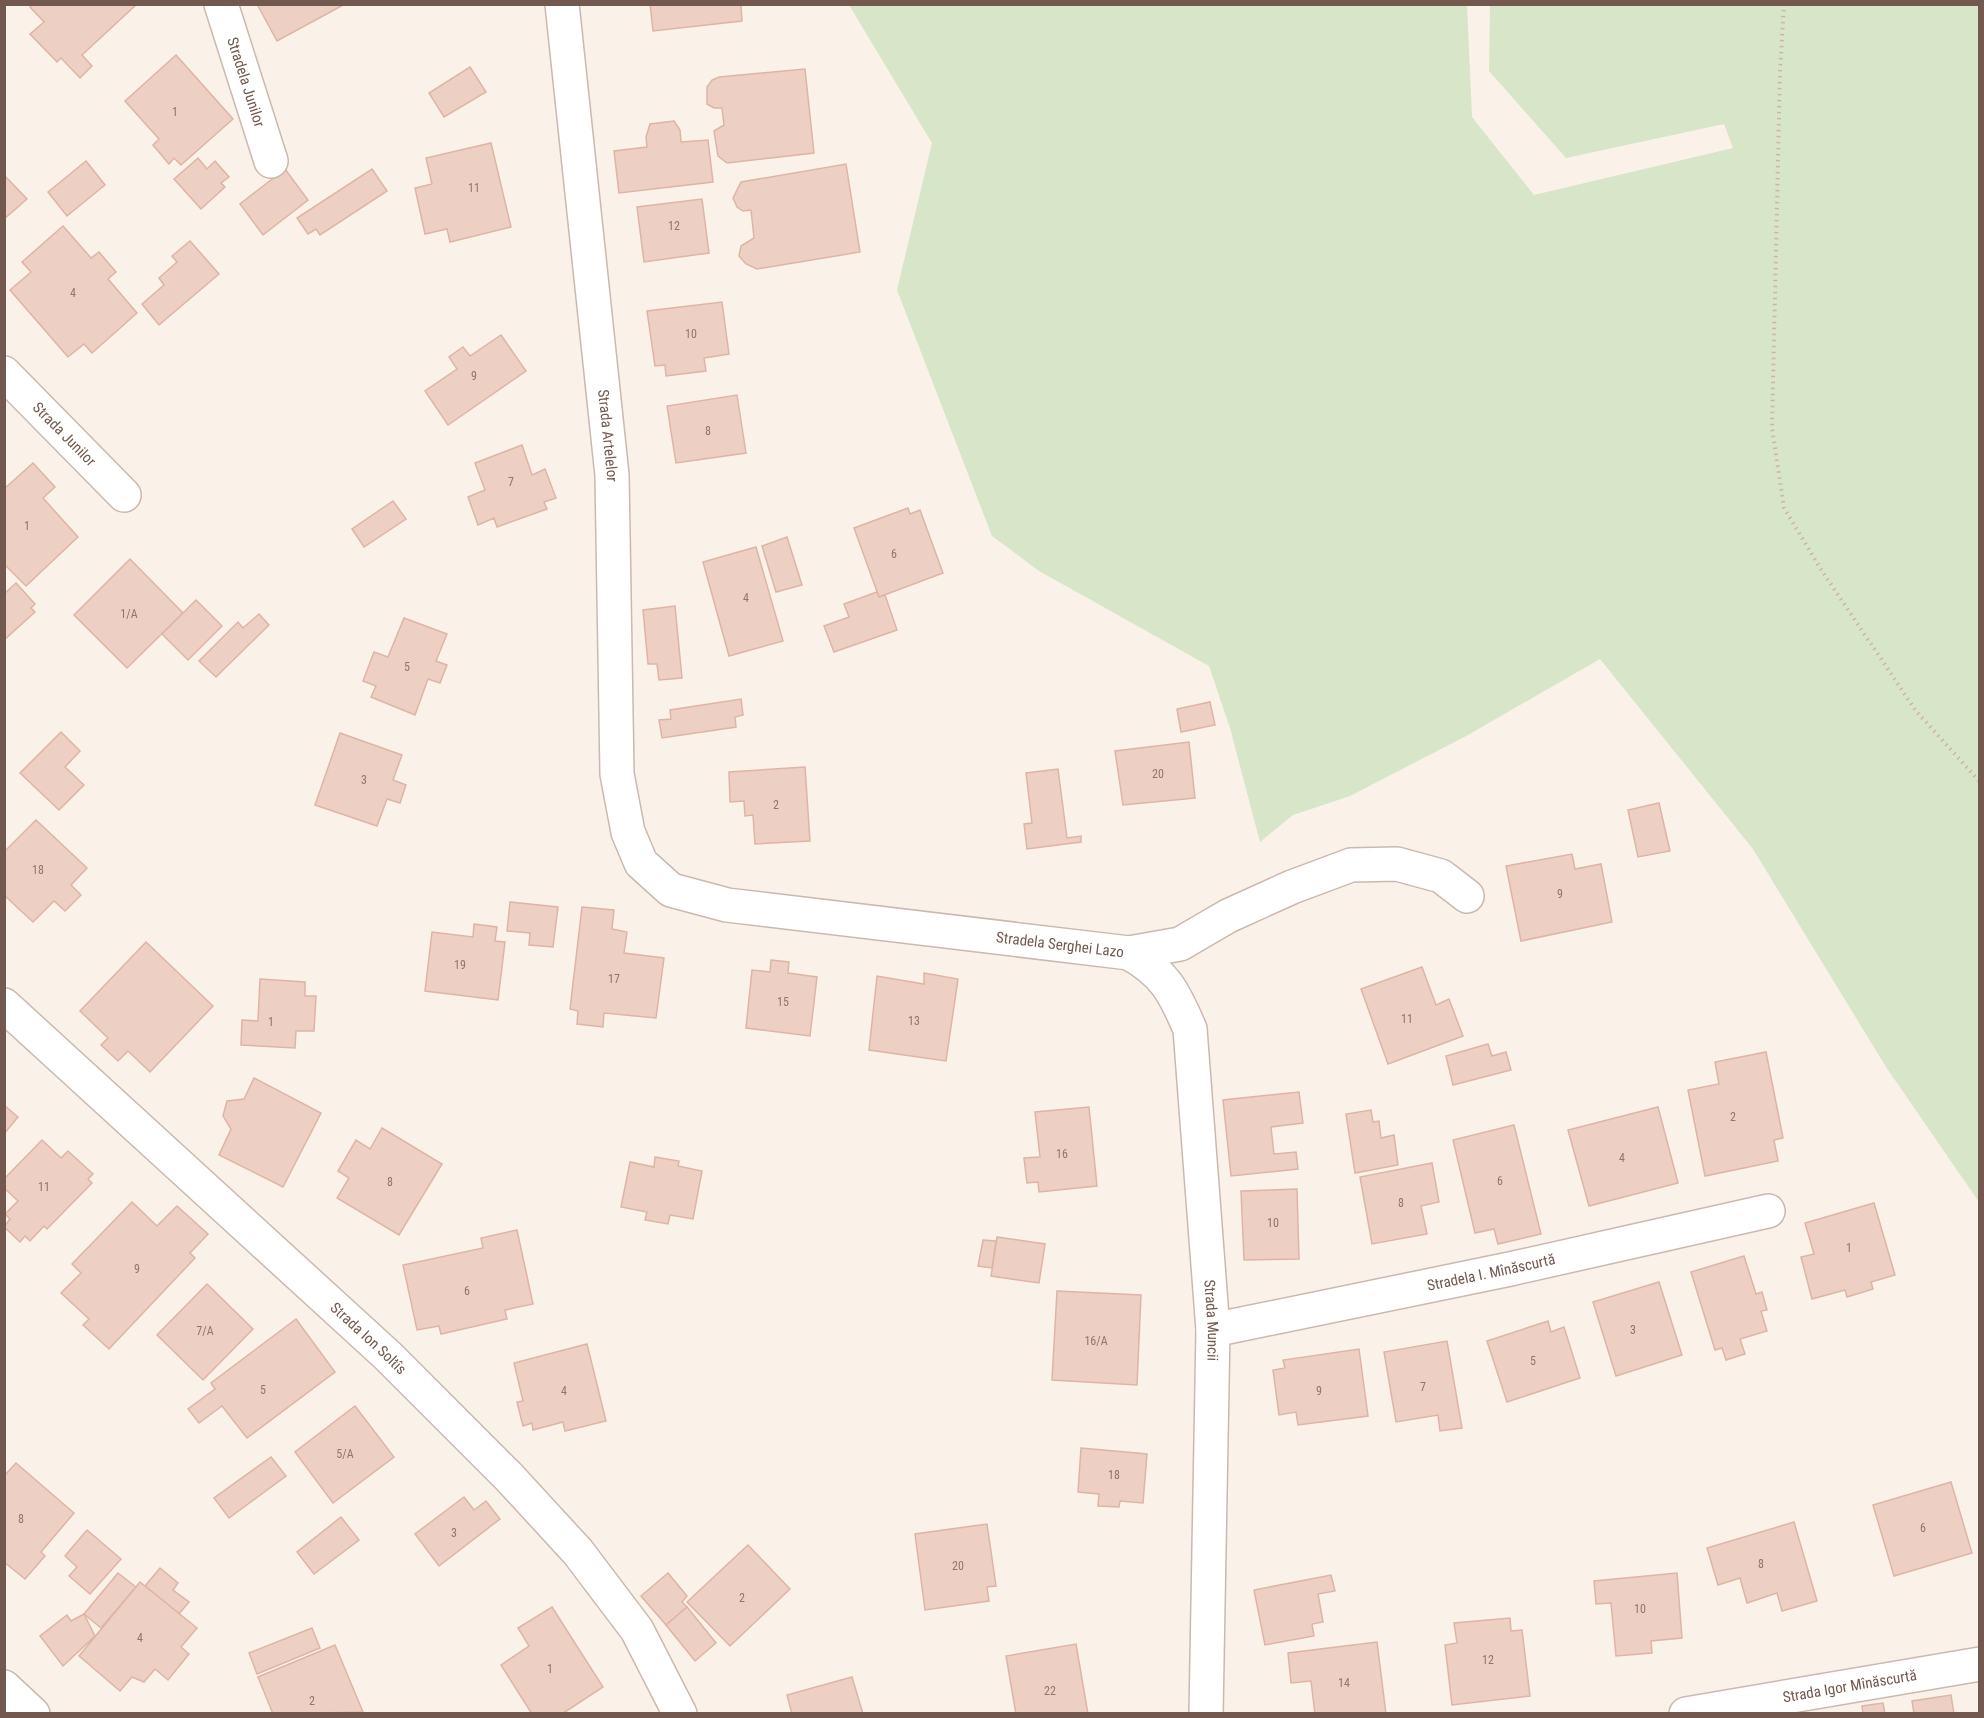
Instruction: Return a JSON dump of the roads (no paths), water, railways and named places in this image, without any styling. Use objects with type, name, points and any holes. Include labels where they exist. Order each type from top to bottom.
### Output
[{"type":"street","name":"Stradela Junilor","points":[[221,4],[271,161]]},
{"type":"street","name":"Strada Artelelor","points":[[562,4],[612,475],[617,774],[628,832],[641,863]]},
{"type":"street","name":"Strada Junilor","points":[[4,373],[124,495]]},
{"type":"street","name":"Stradela Serghei Lazo","points":[[641,863],[670,890],[727,905],[1129,953],[1180,944],[1228,916],[1292,886],[1351,865],[1397,864],[1441,876],[1467,896]]},
{"type":"street","name":"Strada Muncii","points":[[1129,953],[1153,966],[1174,991],[1190,1029],[1213,1330],[1206,1713]]},
{"type":"street","name":"Strada Ion Soltîs","points":[[4,1005],[388,1356],[509,1477],[578,1552],[637,1630],[680,1713]]},
{"type":"street","name":"Stradela I. Mînăscurtă","points":[[1213,1330],[1510,1269],[1768,1211]]},
{"type":"street","name":"Strada Igor Mînăscurtă","points":[[1686,1713],[1980,1664]]},
{"type":"street","points":[[4,1687],[33,1713]]}]
